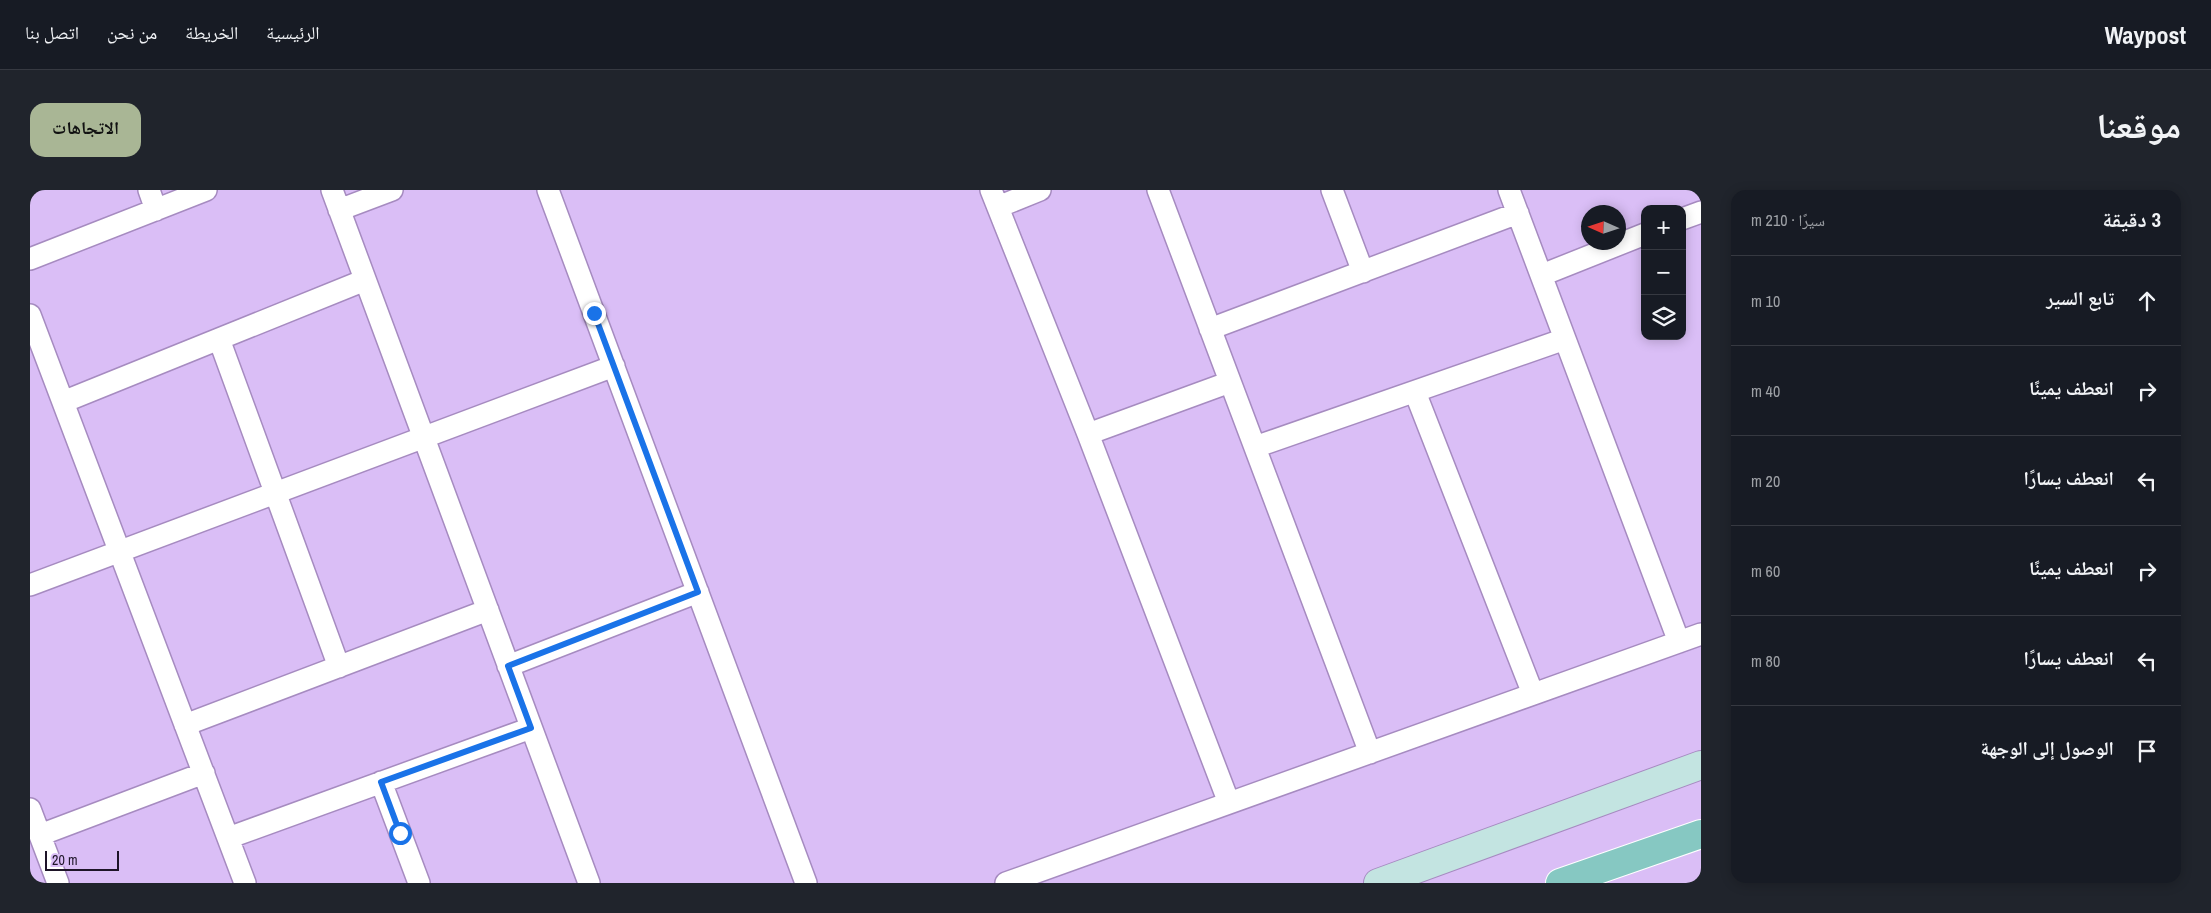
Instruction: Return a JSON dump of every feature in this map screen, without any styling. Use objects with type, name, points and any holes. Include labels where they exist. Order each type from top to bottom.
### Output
[{"type":"main road","points":[[1378,883],[1701,765]]},
{"type":"main road","points":[[1560,883],[1701,834]]},
{"type":"street","points":[[30,259],[152,200],[206,190]]},
{"type":"street","points":[[332,190],[589,883]]},
{"type":"street","points":[[339,210],[392,190]]},
{"type":"street","points":[[548,190],[806,883]]},
{"type":"street","points":[[1040,190],[994,198],[1088,434],[1229,803]]},
{"type":"street","points":[[1158,190],[1370,753]]},
{"type":"street","points":[[1332,190],[1363,272]]},
{"type":"street","points":[[1509,190],[1679,642]]},
{"type":"street","points":[[1686,218],[1701,212]]},
{"type":"street","points":[[1210,329],[1518,214]]},
{"type":"street","points":[[1542,275],[1641,236]]},
{"type":"street","points":[[63,402],[365,280]]},
{"type":"street","points":[[32,325],[63,402],[245,883]]},
{"type":"street","points":[[219,339],[339,667]]},
{"type":"street","points":[[1255,447],[1565,339]]},
{"type":"street","points":[[30,585],[614,366]]},
{"type":"street","points":[[1088,434],[1230,382]]},
{"type":"street","points":[[1415,392],[1533,694]]},
{"type":"street","points":[[508,666],[698,592]]},
{"type":"street","points":[[185,725],[488,610]]},
{"type":"street","points":[[1006,883],[1701,634]]},
{"type":"street","points":[[228,838],[531,728]]},
{"type":"street","points":[[40,836],[204,773]]},
{"type":"street","points":[[381,782],[419,883]]},
{"type":"street","points":[[30,809],[58,883]]},
{"type":"route","points":[[400,833],[381,782],[531,728],[508,666],[698,592],[594,313]]}]
